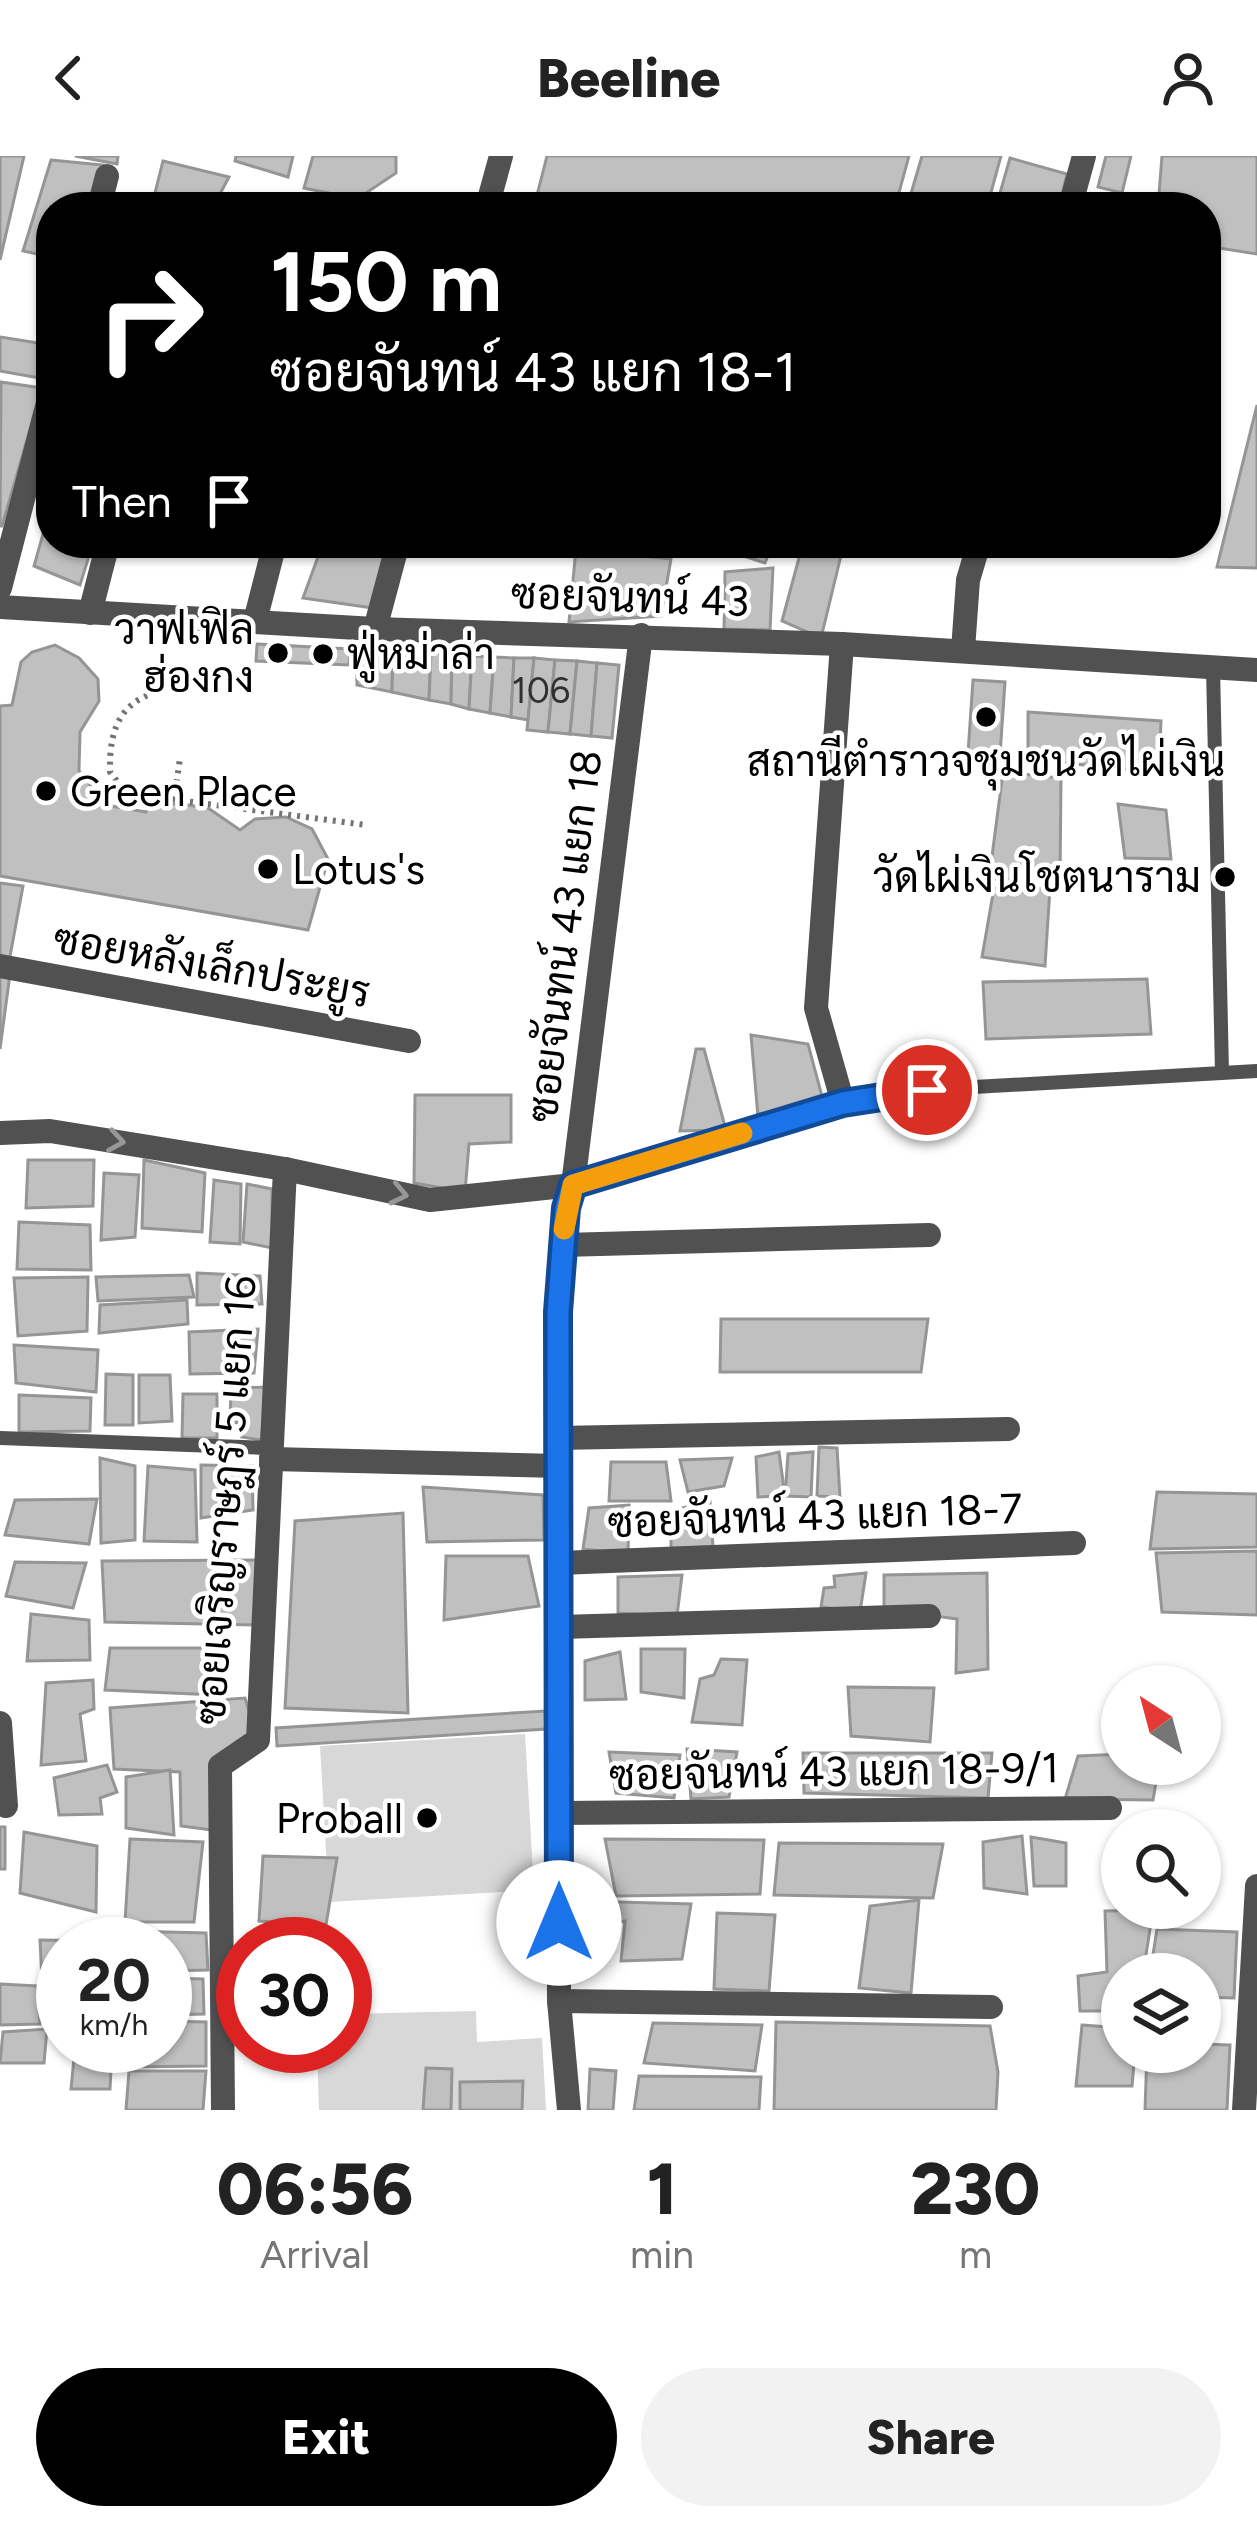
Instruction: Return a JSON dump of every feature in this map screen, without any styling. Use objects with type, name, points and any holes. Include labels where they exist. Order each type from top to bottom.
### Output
[{"type":"street","points":[[491,192],[501,156]]},
{"type":"street","points":[[1074,192],[1084,156]]},
{"type":"street","points":[[103,192],[107,176]]},
{"type":"street","points":[[0,587],[36,449]]},
{"type":"street","points":[[90,613],[105,558]]},
{"type":"street","points":[[255,621],[271,558]]},
{"type":"street","points":[[375,629],[394,558]]},
{"type":"street","points":[[964,650],[968,580],[975,558]]},
{"type":"street","name":"ซอยจันทน์ 43","points":[[0,607],[375,629],[964,650],[1257,670]]},
{"type":"street","name":"ซอยจันทน์ 43 แยก 18","points":[[569,2110],[559,2001],[557,1438],[563,1245],[640,635]]},
{"type":"street","points":[[842,644],[816,1008],[843,1103]]},
{"type":"street","name":"ซอยหลังเล็กประยูร","points":[[0,966],[409,1041]]},
{"type":"street","points":[[0,1133],[50,1131],[285,1169],[430,1200],[573,1185],[843,1103],[933,1089]]},
{"type":"street","name":"ซอยเจริญราษฎร์ 5 แยก 16","points":[[223,2110],[220,1766],[258,1740],[285,1169]]},
{"type":"street","points":[[563,1245],[928,1235]]},
{"type":"street","points":[[557,1438],[1008,1429]]},
{"type":"street","points":[[271,1453],[558,1466]]},
{"type":"street","name":"ซอยจันทน์ 43 แยก 18-7","points":[[559,1564],[1074,1544]]},
{"type":"street","points":[[560,1627],[929,1616]]},
{"type":"street","points":[[0,1723],[6,1806]]},
{"type":"street","name":"ซอยจันทน์ 43 แยก 18-9/1","points":[[559,1813],[1110,1808]]},
{"type":"street","points":[[1244,2110],[1257,1886]]},
{"type":"street","points":[[559,2001],[991,2007]]},
{"type":"lane","points":[[1214,668],[1222,1072]]},
{"type":"lane","points":[[933,1089],[1257,1071]]},
{"type":"lane","points":[[0,1438],[271,1453]]},
{"type":"path","points":[[173,688],[130,701],[116,721],[110,772],[120,785],[174,800],[289,811],[366,825]]},
{"type":"path","points":[[174,800],[180,758]]},
{"type":"shaded area","name":"Proball","points":[[525,1734],[534,1890],[329,1902],[320,1746]]},
{"type":"shaded area","points":[[476,2011],[477,2042],[542,2038],[546,2110],[319,2110],[318,2073],[372,2073],[372,2013]]},
{"type":"building","points":[[0,156],[24,156],[0,260]]},
{"type":"building","points":[[75,156],[118,156],[117,164]]},
{"type":"building","points":[[236,156],[293,156],[288,177],[235,161]]},
{"type":"building","points":[[313,156],[396,156],[396,173],[368,192],[304,188]]},
{"type":"building","points":[[547,156],[909,156],[899,192],[538,192]]},
{"type":"building","points":[[922,156],[1001,156],[991,192],[911,192]]},
{"type":"building","points":[[1106,156],[1131,156],[1122,192],[1098,187]]},
{"type":"building","points":[[1162,156],[1257,156],[1257,254],[1221,248],[1221,192],[1159,192]]},
{"type":"building","points":[[1010,158],[1067,174],[1063,192],[1000,192]]},
{"type":"building","points":[[51,160],[103,165],[96,192],[41,192]]},
{"type":"building","points":[[163,161],[229,177],[221,192],[155,192]]},
{"type":"building","points":[[36,209],[36,254],[23,251]]},
{"type":"building","points":[[0,337],[36,343],[36,377],[0,371]]},
{"type":"building","points":[[1,382],[36,387],[36,409],[0,526]]},
{"type":"building","points":[[1257,405],[1257,568],[1217,567]]},
{"type":"building","points":[[36,558],[88,558],[80,585],[34,566]]},
{"type":"building","points":[[318,558],[386,558],[373,608],[303,598]]},
{"type":"building","points":[[575,558],[671,559],[661,616],[569,622]]},
{"type":"building","points":[[799,558],[840,558],[821,638],[782,621]]},
{"type":"building","points":[[773,568],[770,630],[724,629],[725,572]]},
{"type":"building","points":[[257,644],[350,649],[349,665],[256,661]]},
{"type":"building","name":"Green Place","points":[[55,645],[79,658],[98,679],[99,701],[80,732],[79,771],[106,805],[146,812],[149,804],[180,804],[208,808],[240,830],[255,819],[286,817],[312,829],[328,859],[308,930],[0,876],[0,706],[12,705],[21,662],[32,652]]},
{"type":"building","points":[[356,649],[393,650],[392,692],[357,685]]},
{"type":"building","points":[[393,650],[431,653],[429,700],[392,692]]},
{"type":"building","points":[[431,653],[452,654],[451,704],[429,700]]},
{"type":"building","points":[[452,654],[472,656],[469,709],[451,704]]},
{"type":"building","points":[[472,656],[494,657],[490,713],[469,709]]},
{"type":"building","points":[[494,657],[514,658],[511,717],[490,713]]},
{"type":"building","points":[[514,658],[534,658],[528,720],[511,717]]},
{"type":"building","points":[[534,658],[555,660],[548,732],[527,730]]},
{"type":"building","points":[[555,660],[577,661],[570,734],[548,732]]},
{"type":"building","points":[[577,661],[597,663],[591,736],[570,734]]},
{"type":"building","points":[[597,663],[619,665],[612,738],[591,736]]},
{"type":"building","name":"สถานีตำราวจชุมชนวัดไผ่เงิน","points":[[973,680],[1005,682],[1000,755],[968,753]]},
{"type":"building","points":[[1028,712],[1161,721],[1159,773],[1028,759]]},
{"type":"building","points":[[1003,772],[1061,778],[1060,881],[989,879]]},
{"type":"building","points":[[1118,804],[1166,810],[1171,859],[1125,858]]},
{"type":"building","points":[[0,883],[23,886],[9,962],[0,960]]},
{"type":"building","points":[[994,888],[1050,888],[1045,966],[982,957]]},
{"type":"building","points":[[0,973],[10,974],[0,1049]]},
{"type":"building","points":[[1147,979],[1151,1034],[986,1039],[983,982]]},
{"type":"building","points":[[751,1035],[808,1044],[823,1100],[758,1117]]},
{"type":"building","points":[[696,1049],[704,1049],[726,1130],[680,1131]]},
{"type":"building","points":[[415,1095],[511,1095],[511,1142],[469,1144],[465,1192],[414,1183]]},
{"type":"building","points":[[28,1160],[94,1160],[93,1206],[26,1208]]},
{"type":"building","points":[[144,1160],[205,1173],[202,1232],[142,1228]]},
{"type":"building","points":[[104,1173],[139,1175],[135,1237],[101,1240]]},
{"type":"building","points":[[214,1180],[241,1184],[240,1244],[210,1242]]},
{"type":"building","points":[[247,1184],[272,1189],[272,1248],[243,1242]]},
{"type":"building","points":[[19,1222],[90,1225],[91,1270],[17,1269]]},
{"type":"building","points":[[197,1273],[260,1276],[262,1304],[197,1305]]},
{"type":"building","points":[[189,1275],[194,1297],[98,1301],[96,1277]]},
{"type":"building","points":[[88,1277],[87,1331],[18,1336],[14,1278]]},
{"type":"building","points":[[187,1300],[188,1324],[99,1333],[100,1305]]},
{"type":"building","points":[[721,1319],[928,1319],[921,1372],[720,1372]]},
{"type":"building","points":[[258,1329],[254,1373],[190,1374],[189,1332]]},
{"type":"building","points":[[14,1345],[98,1350],[96,1392],[16,1383]]},
{"type":"building","points":[[106,1374],[133,1375],[133,1425],[105,1425]]},
{"type":"building","points":[[139,1375],[170,1375],[172,1421],[139,1423]]},
{"type":"building","points":[[268,1387],[261,1440],[242,1437],[246,1424],[230,1422],[231,1388]]},
{"type":"building","points":[[183,1394],[217,1394],[217,1438],[182,1438]]},
{"type":"building","points":[[19,1395],[91,1398],[90,1431],[19,1432]]},
{"type":"building","points":[[819,1447],[837,1448],[840,1497],[817,1496]]},
{"type":"building","points":[[779,1452],[785,1496],[758,1497],[756,1457]]},
{"type":"building","points":[[813,1452],[811,1497],[785,1496],[788,1454]]},
{"type":"building","points":[[100,1458],[135,1466],[135,1540],[101,1543]]},
{"type":"building","points":[[732,1458],[724,1486],[688,1492],[680,1460]]},
{"type":"building","points":[[611,1462],[666,1462],[671,1501],[609,1501]]},
{"type":"building","points":[[201,1465],[252,1466],[253,1510],[201,1518]]},
{"type":"building","points":[[148,1466],[195,1470],[197,1542],[144,1541]]},
{"type":"building","points":[[423,1487],[543,1495],[544,1540],[427,1542]]},
{"type":"building","points":[[1157,1492],[1257,1494],[1257,1547],[1150,1549]]},
{"type":"building","points":[[97,1499],[89,1544],[5,1535],[15,1500]]},
{"type":"building","points":[[710,1501],[713,1547],[671,1548],[671,1511]]},
{"type":"building","points":[[629,1505],[628,1554],[583,1549],[589,1508]]},
{"type":"building","points":[[403,1513],[408,1713],[285,1708],[295,1521]]},
{"type":"building","points":[[1257,1551],[1257,1615],[1162,1612],[1156,1553]]},
{"type":"building","points":[[446,1556],[528,1556],[539,1606],[444,1620]]},
{"type":"building","points":[[258,1560],[258,1625],[105,1622],[102,1561]]},
{"type":"building","points":[[15,1562],[86,1563],[73,1608],[6,1596]]},
{"type":"building","points":[[866,1573],[860,1612],[821,1607],[824,1588],[835,1587],[834,1576]]},
{"type":"building","points":[[987,1573],[988,1669],[956,1673],[957,1619],[884,1609],[884,1575]]},
{"type":"building","points":[[682,1575],[677,1616],[618,1613],[618,1577]]},
{"type":"building","points":[[31,1614],[89,1620],[90,1660],[27,1661]]},
{"type":"building","points":[[110,1648],[221,1648],[215,1695],[105,1690]]},
{"type":"building","points":[[641,1649],[685,1649],[684,1698],[641,1692]]},
{"type":"building","points":[[620,1652],[626,1699],[585,1700],[585,1661]]},
{"type":"building","points":[[721,1659],[747,1660],[742,1725],[692,1722],[700,1679],[714,1675]]},
{"type":"building","points":[[93,1680],[94,1709],[80,1714],[86,1761],[41,1765],[46,1683]]},
{"type":"building","points":[[848,1687],[934,1688],[930,1742],[851,1736]]},
{"type":"building","points":[[245,1698],[258,1740],[213,1758],[212,1830],[181,1826],[180,1772],[114,1769],[110,1708]]},
{"type":"building","points":[[545,1711],[546,1729],[277,1746],[276,1728]]},
{"type":"building","points":[[687,1749],[737,1752],[729,1797],[691,1799]]},
{"type":"building","points":[[609,1752],[680,1755],[674,1798],[616,1793]]},
{"type":"building","points":[[803,1753],[992,1753],[988,1798],[804,1793]]},
{"type":"building","points":[[1101,1755],[1101,1785],[1156,1785],[1153,1800],[1065,1799],[1078,1756]]},
{"type":"building","points":[[107,1765],[117,1792],[100,1798],[102,1814],[59,1815],[54,1778]]},
{"type":"building","points":[[170,1770],[174,1835],[126,1828],[126,1777]]},
{"type":"building","points":[[0,1827],[5,1827],[5,1869],[0,1869]]},
{"type":"building","points":[[24,1832],[97,1846],[96,1912],[20,1893]]},
{"type":"building","points":[[1022,1836],[1027,1894],[984,1888],[983,1842]]},
{"type":"building","points":[[1031,1837],[1066,1843],[1066,1886],[1034,1886]]},
{"type":"building","points":[[130,1839],[203,1842],[194,1922],[192,1917],[125,1917]]},
{"type":"building","points":[[605,1839],[764,1840],[760,1894],[616,1896]]},
{"type":"building","points":[[779,1843],[943,1844],[933,1898],[774,1895]]},
{"type":"building","points":[[263,1856],[337,1858],[327,1917],[259,1917]]},
{"type":"building","points":[[919,1900],[911,1993],[859,1988],[870,1906]]},
{"type":"building","points":[[582,1901],[691,1904],[682,1959],[621,1961],[625,1921],[580,1929]]},
{"type":"building","points":[[717,1913],[775,1915],[769,1991],[714,1989]]},
{"type":"building","points":[[1106,1929],[1150,1929],[1146,1953],[1106,1953]]},
{"type":"building","points":[[1157,1929],[1237,1932],[1234,1998],[1221,1998],[1221,1953],[1153,1953]]},
{"type":"building","points":[[192,1933],[206,1933],[208,1970],[192,1970]]},
{"type":"building","points":[[1101,1973],[1101,2011],[1080,2011],[1078,1976]]},
{"type":"building","points":[[192,1979],[203,1979],[204,2014],[192,2014]]},
{"type":"building","points":[[0,1984],[36,1986],[36,2024],[0,2025]]},
{"type":"building","points":[[192,2022],[206,2022],[206,2066],[192,2066]]},
{"type":"building","points":[[776,2022],[990,2026],[998,2072],[996,2110],[774,2110]]},
{"type":"building","points":[[653,2023],[762,2025],[755,2071],[644,2063]]},
{"type":"building","points":[[1082,2025],[1101,2026],[1101,2073],[1133,2073],[1132,2086],[1076,2086]]},
{"type":"building","points":[[36,2030],[36,2063],[0,2063],[3,2032]]},
{"type":"building","points":[[1221,2045],[1230,2045],[1227,2110],[1145,2110],[1146,2073],[1221,2073]]},
{"type":"building","points":[[426,2068],[452,2069],[451,2110],[423,2110]]},
{"type":"building","points":[[590,2069],[616,2071],[613,2110],[588,2110]]},
{"type":"building","points":[[206,2071],[203,2110],[126,2110],[129,2073]]},
{"type":"building","points":[[73,2073],[111,2073],[110,2089],[71,2089]]},
{"type":"building","points":[[639,2076],[761,2077],[759,2110],[634,2110]]},
{"type":"building","points":[[523,2081],[522,2110],[460,2110],[460,2082]]},
{"type":"slow traffic","points":[[564,1229],[573,1185],[742,1133]]},
{"type":"place","name":"วาฟเฟิล ฮ่องกง","points":[[278,653]]},
{"type":"place","name":"ฟู่หม่าล่า","points":[[323,654]]},
{"type":"place","name":"สถานีตำราวจชุมชนวัดไผ่เงิน","points":[[986,717]]},
{"type":"place","name":"Green Place","points":[[46,791]]},
{"type":"place","name":"Lotus's","points":[[268,869]]},
{"type":"place","name":"วัดไผ่เงินโชตนาราม","points":[[1225,877]]},
{"type":"place","name":"Proball","points":[[427,1818]]},
{"type":"route","points":[[559,1923],[558,1312],[566,1208],[573,1185],[843,1103],[927,1090]]}]
